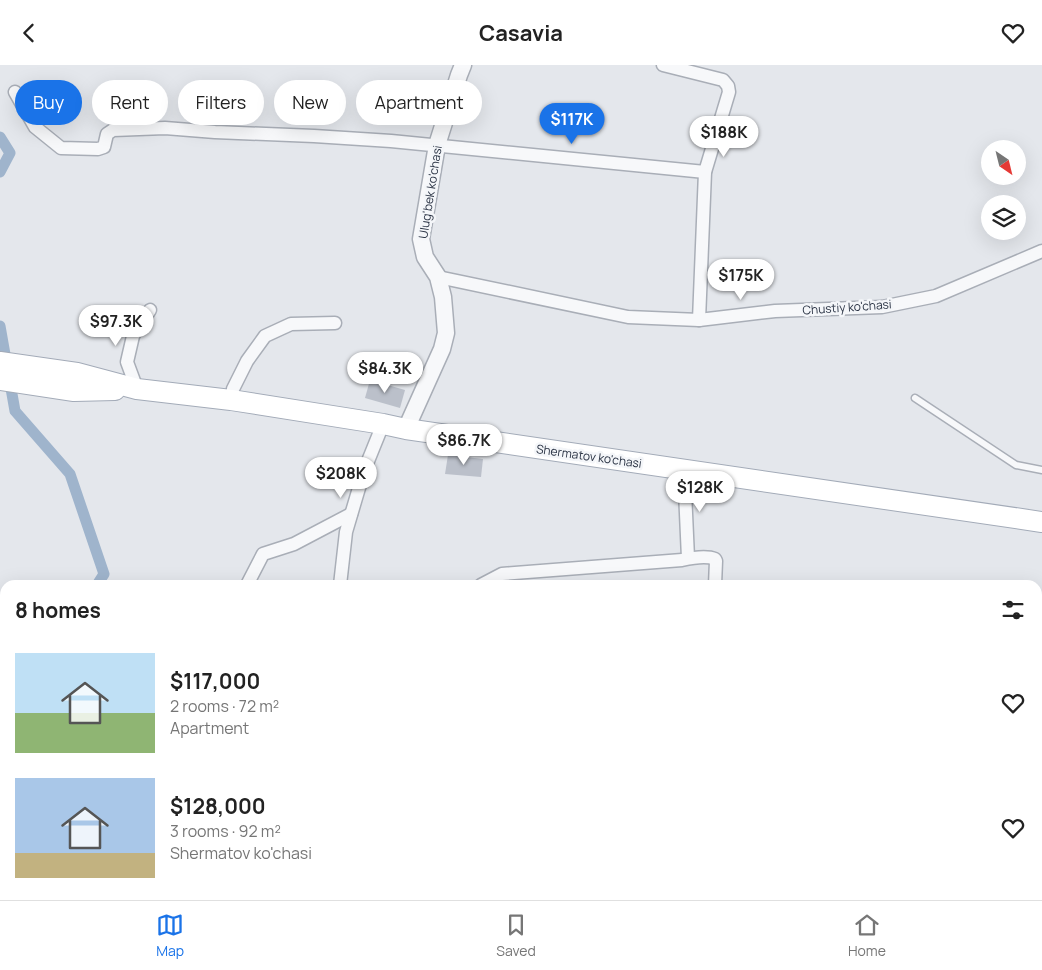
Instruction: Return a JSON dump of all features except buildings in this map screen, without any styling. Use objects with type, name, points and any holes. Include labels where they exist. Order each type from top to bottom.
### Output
[{"type":"main road","name":"Shermatov ko'chasi","points":[[0,362],[76,382]]},
{"type":"main road","name":"Shermatov ko'chasi","points":[[0,381],[76,382],[231,400],[406,429],[1042,522]]},
{"type":"street","name":"Ulug'bek ko'chasi","points":[[406,429],[442,349],[446,333],[443,297],[438,277],[425,257],[421,239],[437,145],[459,75],[464,65]]},
{"type":"street","points":[[663,65],[722,80],[728,86],[729,92],[705,172],[699,320]]},
{"type":"street","points":[[34,125],[60,148],[98,149],[104,147],[107,135],[113,130],[165,128],[437,145],[705,172]]},
{"type":"street","name":"Chustiy ko'chasi","points":[[438,277],[628,317],[699,320],[775,311],[882,307],[936,296],[1042,251]]},
{"type":"street","points":[[137,389],[127,362],[133,336],[150,309]]},
{"type":"street","points":[[231,400],[233,389],[247,361],[266,336],[291,324],[335,323]]},
{"type":"street","points":[[341,580],[346,532],[364,471],[383,424]]},
{"type":"street","points":[[684,469],[688,559]]},
{"type":"street","points":[[250,580],[263,554],[294,543],[351,514]]},
{"type":"street","points":[[491,580],[502,574],[682,561],[710,557],[715,559],[717,563],[716,580]]},
{"type":"lane","points":[[914,399],[1016,465],[1042,470]]},
{"type":"waterway","points":[[0,137],[10,153],[0,172]]},
{"type":"waterway","points":[[0,326],[15,411],[70,474],[104,574],[100,580]]}]
